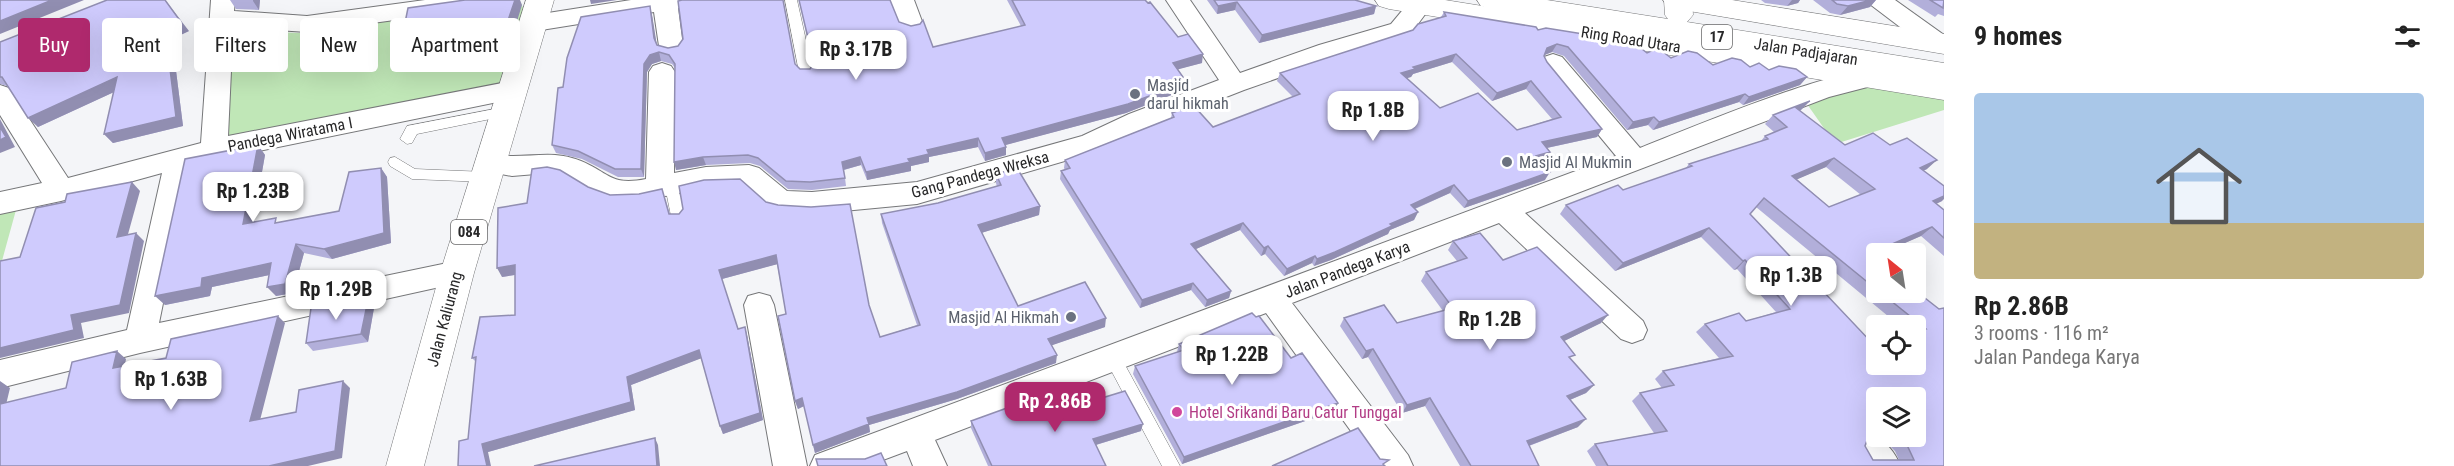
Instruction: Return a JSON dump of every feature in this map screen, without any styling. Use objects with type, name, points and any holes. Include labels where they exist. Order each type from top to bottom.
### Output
[{"type":"main road","name":"Ring Road Utara","points":[[1389,0],[1944,90]]},
{"type":"main road","name":"Jalan Padjajaran","points":[[1491,0],[1944,73]]},
{"type":"main road","name":"Jalan Padjajaran","points":[[1584,0],[1678,5],[1942,48]]},
{"type":"main road","name":"Jalan Kaliurang","points":[[405,466],[457,273],[537,12]]},
{"type":"street","points":[[214,149],[224,9],[307,24],[482,0]]},
{"type":"street","points":[[902,0],[911,24]]},
{"type":"street","points":[[1178,0],[1234,84]]},
{"type":"street","points":[[1879,0],[1942,48]]},
{"type":"street","points":[[537,12],[673,1],[671,46]]},
{"type":"street","name":"Gang Pandega Wreksa","points":[[488,170],[548,163],[573,170],[603,188],[614,191],[642,190],[706,177],[749,175],[780,201],[812,203],[917,192],[1090,144],[1138,122],[1234,84],[1328,51],[1359,44],[1400,30],[1420,4]]},
{"type":"street","points":[[1553,63],[1635,160]]},
{"type":"street","points":[[660,185],[662,72]]},
{"type":"street","name":"Jalan Pandega Karya","points":[[826,466],[1822,89],[1870,78]]},
{"type":"street","points":[[0,94],[61,190]]},
{"type":"street","name":"Pandega Wiratama I","points":[[0,203],[61,190],[214,149],[509,101]]},
{"type":"street","points":[[140,340],[179,159]]},
{"type":"street","points":[[1503,210],[1632,330]]},
{"type":"street","points":[[0,374],[140,340],[457,273]]},
{"type":"street","points":[[1271,297],[1396,466]]},
{"type":"street","points":[[759,305],[790,466]]},
{"type":"street","points":[[915,432],[930,466]]},
{"type":"lane","points":[[791,0],[806,72]]},
{"type":"lane","points":[[407,139],[412,130],[509,101]]},
{"type":"lane","points":[[395,162],[412,174],[488,170]]},
{"type":"lane","points":[[660,185],[674,193],[677,217]]},
{"type":"lane","points":[[1112,357],[1171,466]]},
{"type":"green space","points":[[520,1],[524,10],[520,25],[520,18],[404,18]]},
{"type":"green space","points":[[390,20],[390,72],[507,72],[504,83],[225,140],[231,72],[288,72],[288,33],[300,33],[300,72],[378,72],[378,22]]},
{"type":"green space","points":[[1861,82],[1944,95],[1944,110],[1835,144],[1807,104]]},
{"type":"green space","points":[[16,210],[0,268],[0,214]]},
{"type":"building","points":[[0,0],[52,0],[0,21]]},
{"type":"building","points":[[107,0],[165,0],[178,18],[102,18],[102,72],[170,72],[176,117],[104,134],[117,77],[28,118],[0,77],[0,42],[18,35],[18,72],[90,72],[90,18],[61,18]]},
{"type":"building","points":[[465,0],[515,0],[509,18],[406,18],[408,8]]},
{"type":"building","points":[[783,0],[795,64],[800,69],[810,69],[814,63],[799,0],[890,0],[899,22],[911,26],[920,24],[923,20],[933,47],[1025,25],[1012,0],[1145,0],[1150,2],[1178,37],[1188,34],[1203,54],[1173,63],[1183,77],[1171,80],[1176,86],[1128,104],[1002,138],[1006,147],[985,153],[978,138],[927,150],[929,154],[908,159],[910,162],[866,172],[860,157],[842,162],[845,178],[810,182],[786,181],[758,158],[748,155],[703,157],[674,162],[675,64],[669,55],[659,52],[650,55],[644,64],[641,169],[615,169],[578,151],[552,145],[558,88],[563,87],[567,58],[581,17],[650,6],[657,45],[668,48],[678,46],[683,39],[678,1]]},
{"type":"building","points":[[1214,0],[1355,0],[1376,6],[1262,35],[1237,2],[1218,6]]},
{"type":"building","points":[[1832,0],[1871,0],[1848,6],[1837,4]]},
{"type":"building","points":[[1930,0],[1944,0],[1943,8]]},
{"type":"building","points":[[1444,12],[1536,27],[1538,30],[1546,28],[1633,42],[1647,53],[1658,48],[1671,58],[1688,51],[1697,53],[1713,65],[1732,58],[1741,60],[1750,67],[1759,63],[1769,70],[1779,66],[1796,69],[1807,77],[1749,97],[1745,94],[1659,122],[1654,117],[1633,122],[1568,47],[1557,44],[1547,48],[1544,56],[1547,62],[1602,129],[1542,142],[1550,152],[1536,156],[1550,172],[1468,201],[1454,185],[1411,205],[1418,212],[1390,224],[1392,226],[1335,252],[1317,259],[1315,256],[1287,269],[1268,246],[1264,248],[1243,223],[1191,244],[1231,291],[1207,300],[1193,283],[1142,300],[1061,171],[1070,168],[1065,160],[1174,117],[1172,113],[1193,105],[1213,127],[1300,94],[1280,73],[1413,30],[1418,24],[1446,16]],"holes":[[[1456,54],[1497,93],[1531,81],[1561,117],[1517,130],[1478,93],[1440,108],[1401,73]]]},
{"type":"building","points":[[1810,101],[1795,107],[1845,145],[1873,133],[1890,145],[1907,138],[1937,160],[1920,168],[1944,186],[1944,196],[1933,201],[1944,210],[1944,238],[1932,227],[1894,243],[1866,243],[1866,281],[1764,198],[1750,214],[1866,337],[1866,375],[1926,375],[1926,315],[1909,315],[1894,303],[1926,303],[1926,299],[1939,309],[1944,308],[1944,466],[1608,466],[1595,444],[1667,431],[1640,393],[1674,385],[1663,371],[1733,356],[1705,324],[1739,313],[1746,321],[1790,309],[1745,260],[1743,261],[1709,228],[1623,263],[1566,205],[1618,185],[1623,190],[1692,166],[1689,164],[1768,139],[1765,136],[1787,127],[1773,115]],"holes":[[[1834,158],[1875,189],[1829,207],[1792,176]]]},
{"type":"building","points":[[0,127],[6,137],[0,140]]},
{"type":"building","points":[[258,145],[243,224],[276,218],[275,223],[339,211],[349,172],[381,168],[384,233],[324,249],[296,244],[285,284],[267,287],[271,263],[202,278],[201,287],[155,296],[185,159]]},
{"type":"building","points":[[547,167],[560,170],[588,187],[610,195],[639,194],[662,189],[669,214],[679,214],[683,209],[679,186],[704,180],[740,179],[766,202],[778,205],[811,207],[850,204],[869,305],[880,337],[920,325],[881,214],[938,203],[1001,185],[996,174],[1017,168],[1040,206],[978,225],[1018,306],[1085,282],[1106,318],[1048,339],[1057,355],[957,392],[867,418],[869,424],[813,445],[802,398],[795,401],[778,316],[786,314],[776,255],[719,270],[738,329],[745,327],[760,413],[720,426],[699,350],[627,377],[631,402],[482,444],[487,466],[458,466],[459,441],[468,439],[476,357],[472,358],[480,317],[515,315],[515,265],[497,268],[498,208],[527,203],[532,169]]},
{"type":"building","points":[[132,182],[117,237],[136,233],[120,305],[71,315],[74,330],[0,348],[0,261],[20,257],[36,208],[65,202],[67,194]]},
{"type":"building","points":[[1480,233],[1503,260],[1537,247],[1608,315],[1561,337],[1575,355],[1569,357],[1594,385],[1567,396],[1586,419],[1527,441],[1539,466],[1471,466],[1430,398],[1407,405],[1373,349],[1366,351],[1344,318],[1384,305],[1397,323],[1453,308],[1426,272],[1467,258],[1453,241]]},
{"type":"building","points":[[368,300],[361,334],[306,343],[311,308]]},
{"type":"building","points":[[1252,313],[1256,317],[1259,316],[1291,358],[1302,353],[1338,403],[1184,457],[1135,366],[1184,350],[1179,344]]},
{"type":"building","points":[[278,316],[250,421],[296,412],[299,390],[343,381],[335,451],[269,466],[0,466],[0,404],[66,388],[72,362],[117,351],[113,368],[166,358],[171,339]]},
{"type":"building","points":[[1125,391],[1143,424],[1093,439],[1106,466],[992,466],[971,421],[1007,408],[1013,419],[1079,398],[1082,404]]},
{"type":"building","points":[[1358,428],[1380,459],[1389,460],[1383,464],[1385,466],[1272,466]]},
{"type":"building","points":[[655,438],[657,466],[534,466]]},
{"type":"building","points":[[881,453],[887,466],[818,466],[816,459],[865,459]]},
{"type":"place","name":"Masjid darul hikmah","points":[[1135,94]]},
{"type":"place","name":"Masjid Al Mukmin","points":[[1507,162]]},
{"type":"place","name":"Masjid Al Hikmah","points":[[1071,317]]},
{"type":"place","name":"Hotel Srikandi Baru Catur Tunggal","points":[[1177,412]]}]
